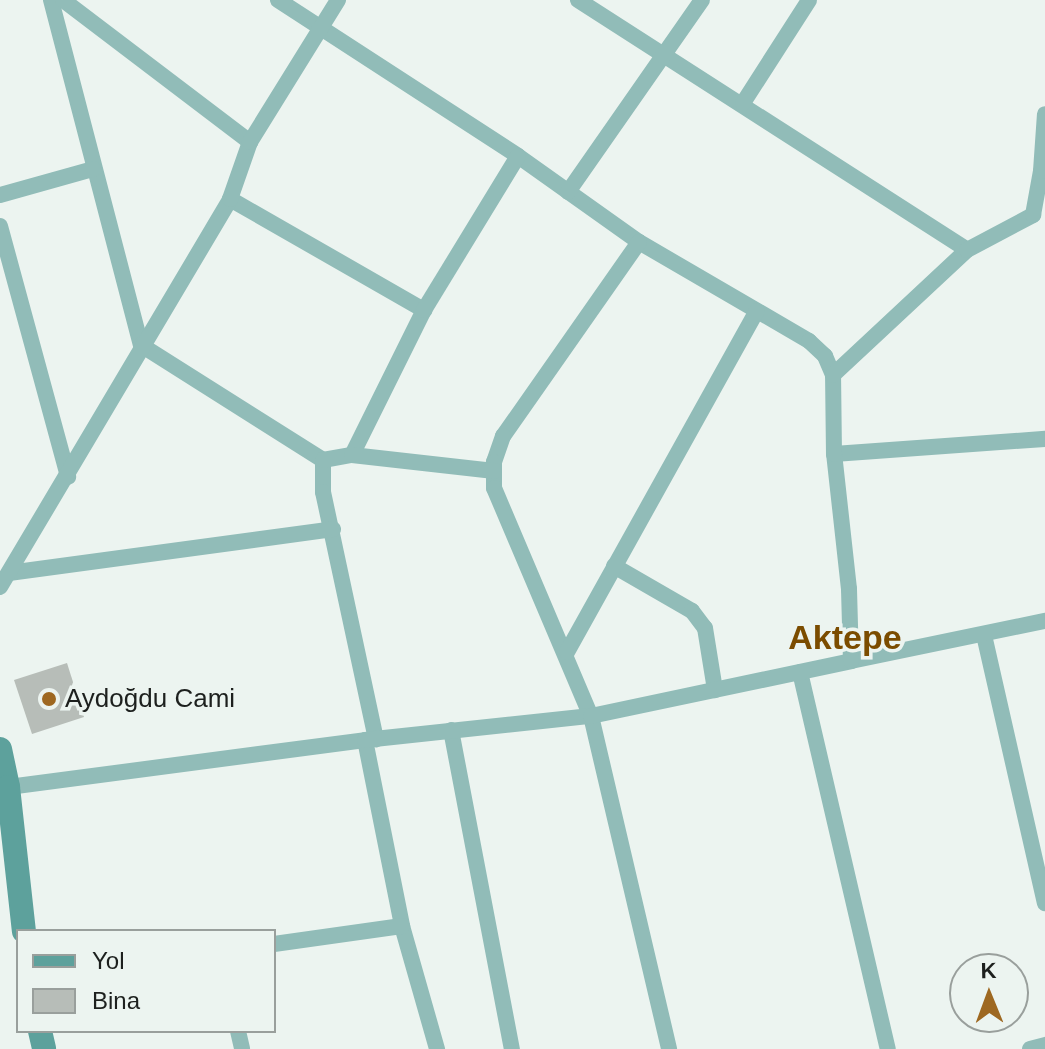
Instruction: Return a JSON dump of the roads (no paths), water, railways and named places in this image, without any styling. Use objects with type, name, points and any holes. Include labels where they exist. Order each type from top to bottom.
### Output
[{"type":"main road","points":[[0,749],[24,929]]},
{"type":"street","points":[[51,0],[141,345],[323,460],[352,455],[494,471]]},
{"type":"street","points":[[63,0],[250,142]]},
{"type":"street","points":[[278,0],[518,156],[639,242],[809,341],[825,356],[833,375],[834,454],[849,589],[851,661]]},
{"type":"street","points":[[5,580],[230,199],[250,142],[338,0]]},
{"type":"street","points":[[578,0],[743,103],[967,250]]},
{"type":"street","points":[[568,192],[702,0]]},
{"type":"street","points":[[743,103],[809,0]]},
{"type":"street","points":[[833,375],[967,250],[1039,217],[1045,114]]},
{"type":"street","points":[[352,455],[424,310],[518,156]]},
{"type":"street","points":[[0,195],[93,169]]},
{"type":"street","points":[[230,199],[424,310]]},
{"type":"street","points":[[0,226],[68,477]]},
{"type":"street","points":[[639,242],[503,436],[494,471],[494,488],[567,652],[591,716],[669,1049]]},
{"type":"street","points":[[567,652],[757,311]]},
{"type":"street","points":[[834,454],[1045,439]]},
{"type":"street","points":[[323,460],[323,492],[333,529],[402,926],[437,1049]]},
{"type":"street","points":[[5,580],[333,529]]},
{"type":"street","points":[[614,566],[692,611],[705,628],[715,690]]},
{"type":"street","points":[[4,788],[371,739],[591,716],[1045,621]]},
{"type":"street","points":[[984,635],[1045,903]]},
{"type":"street","points":[[800,672],[888,1049]]},
{"type":"street","points":[[451,730],[512,1049]]},
{"type":"street","points":[[276,944],[402,926]]},
{"type":"street","points":[[1030,1049],[1045,1045]]},
{"type":"place","name":"Aydoğdu Cami","points":[[49,699]]},
{"type":"district","name":"Aktepe","points":[[845,638]]}]
